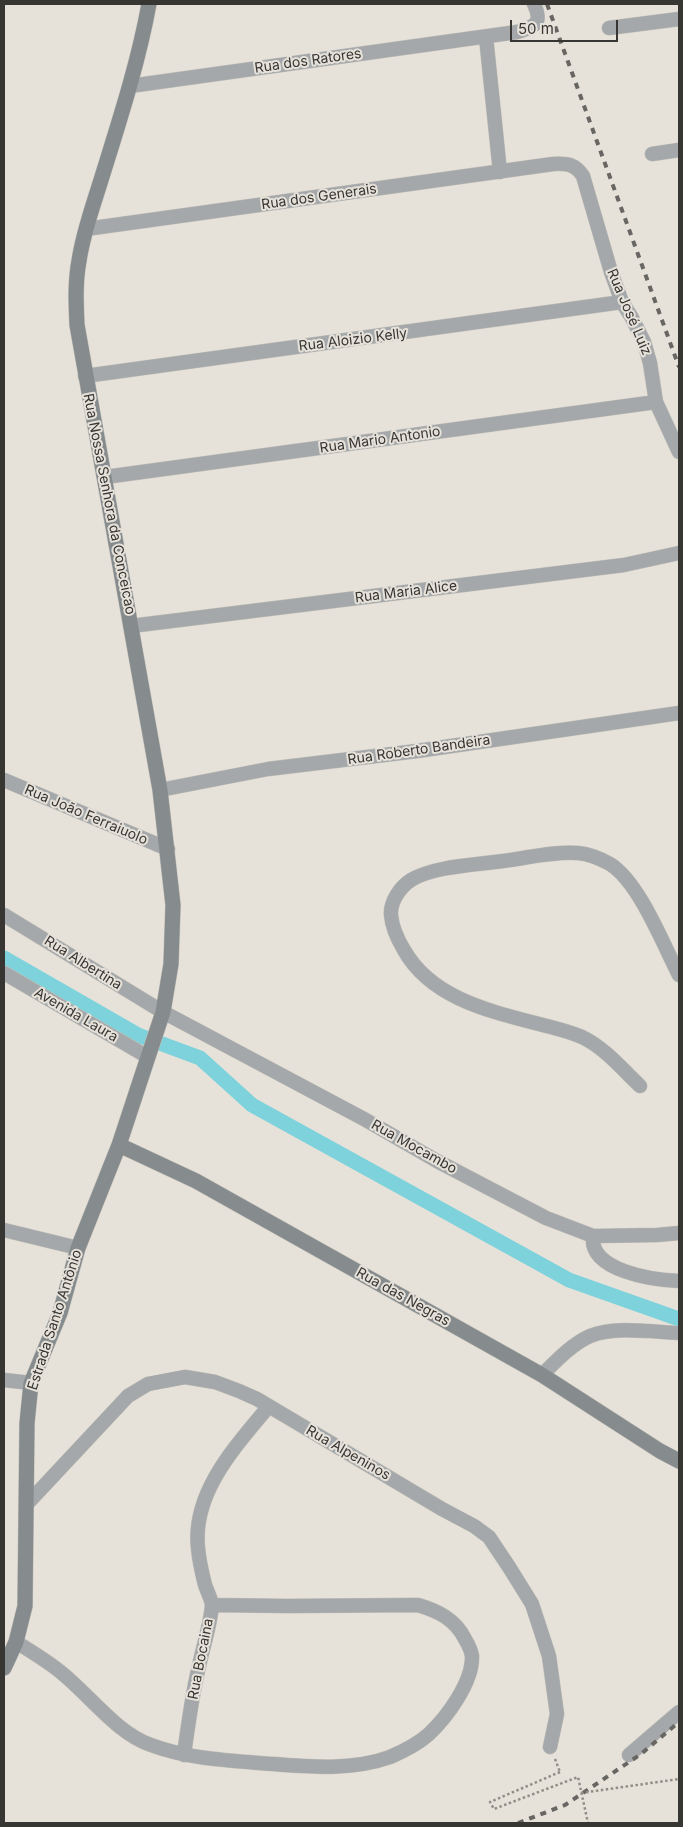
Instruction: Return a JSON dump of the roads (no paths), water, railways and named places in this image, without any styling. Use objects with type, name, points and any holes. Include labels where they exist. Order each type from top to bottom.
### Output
[{"type":"main road","name":"Rua Nossa Senhora da Conceicao","points":[[149,4],[143,38],[130,86],[86,229],[79,260],[76,289],[77,325],[84,376],[131,626],[160,790],[168,849],[173,904],[171,964],[161,1017]]},
{"type":"main road","name":"Estrada Santo Antônio","points":[[4,1668],[16,1642],[25,1606],[27,1423],[31,1383],[60,1313],[78,1248],[119,1145],[161,1017]]},
{"type":"main road","name":"Rua das Negras","points":[[119,1145],[205,1186],[542,1375],[679,1461]]},
{"type":"street","name":"Rua dos Ratores","points":[[130,86],[517,32],[532,27],[537,22],[538,12],[534,4]]},
{"type":"street","points":[[610,28],[679,19]]},
{"type":"street","points":[[486,37],[500,172]]},
{"type":"street","points":[[652,154],[679,150]]},
{"type":"street","name":"Rua dos Generais","points":[[86,229],[553,164]]},
{"type":"street","name":"Rua José Luiz","points":[[553,164],[569,164],[579,170],[583,176],[600,239],[622,302],[644,342],[650,363],[656,402],[679,452]]},
{"type":"street","name":"Rua Aloizio Kelly","points":[[84,376],[622,302]]},
{"type":"street","name":"Rua Mario Antonio","points":[[104,476],[656,402]]},
{"type":"street","name":"Rua Maria Alice","points":[[131,626],[624,565],[679,553]]},
{"type":"street","name":"Rua Roberto Bandeira","points":[[160,790],[268,769],[417,751],[679,713]]},
{"type":"street","name":"Rua João Ferraiuolo","points":[[4,780],[168,849]]},
{"type":"street","points":[[640,1086],[607,1054],[583,1037],[565,1030],[513,1018],[485,1009],[437,987],[412,964],[400,943],[391,915],[392,904],[402,887],[411,880],[429,874],[468,864],[579,853],[604,861],[624,876],[642,901],[679,975]]},
{"type":"street","name":"Rua Albertina","points":[[4,915],[161,1017]]},
{"type":"street","name":"Avenida Laura","points":[[4,973],[150,1051]]},
{"type":"street","name":"Rua Mocambo","points":[[161,1017],[364,1119],[445,1166],[546,1218],[592,1236],[679,1233]]},
{"type":"street","points":[[4,1230],[78,1248]]},
{"type":"street","points":[[592,1236],[592,1244],[599,1257],[620,1269],[659,1280],[679,1281]]},
{"type":"street","points":[[542,1375],[558,1359],[592,1335],[604,1332],[679,1333]]},
{"type":"street","name":"Rua Alpeninos","points":[[27,1504],[128,1396],[148,1384],[185,1378],[203,1380],[239,1391],[269,1406],[474,1526],[489,1537],[532,1604],[549,1656],[557,1714],[550,1747]]},
{"type":"street","points":[[4,1380],[31,1383]]},
{"type":"street","name":"Rua Bocaina","points":[[184,1756],[197,1674],[212,1605],[205,1584],[198,1548],[197,1534],[204,1499],[228,1458],[269,1406]]},
{"type":"street","points":[[16,1642],[63,1674],[113,1720],[148,1745],[184,1756],[305,1766],[360,1764],[388,1757],[414,1745],[430,1733],[457,1700],[470,1670],[472,1656],[460,1629],[449,1618],[432,1609],[418,1605],[212,1605]]},
{"type":"street","points":[[629,1755],[679,1712]]},
{"type":"waterway","points":[[4,958],[138,1035],[200,1058],[252,1105],[569,1280],[679,1319]]},
{"type":"railway","points":[[547,4],[679,367]]},
{"type":"railway","points":[[518,1823],[565,1805],[641,1754],[679,1722]]}]
